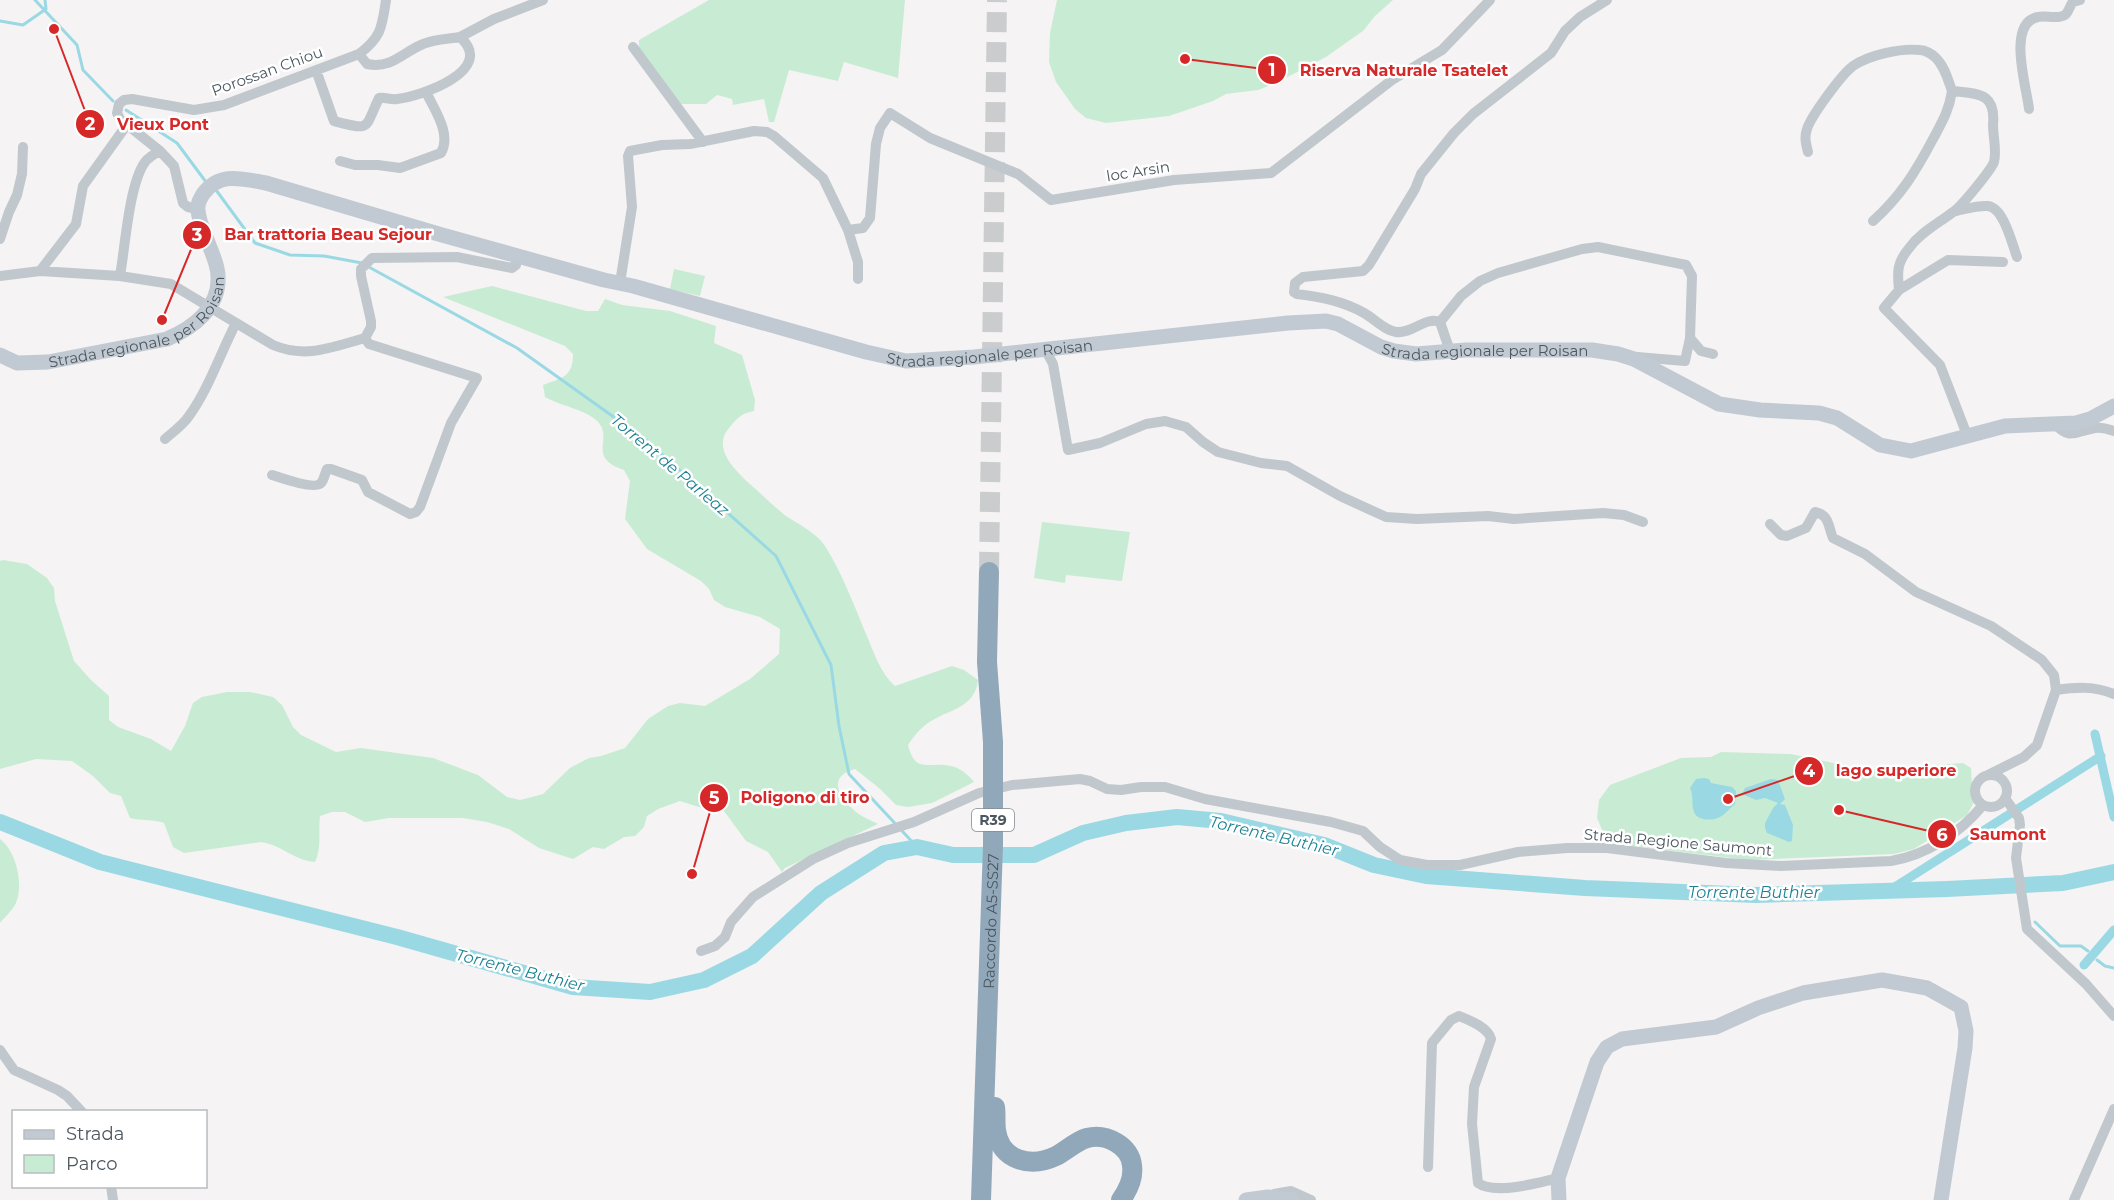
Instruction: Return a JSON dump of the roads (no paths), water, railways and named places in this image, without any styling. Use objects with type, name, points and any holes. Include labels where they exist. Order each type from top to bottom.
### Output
[{"type":"highway","name":"Raccordo A5-SS27","points":[[981,1200],[993,826],[993,742],[987,662],[989,572]]},
{"type":"highway","points":[[986,1066],[995,1102],[996,1130],[1007,1152],[1017,1160],[1028,1163],[1042,1162],[1087,1138],[1103,1137],[1116,1142],[1126,1152],[1132,1164],[1128,1191],[1121,1200]]},
{"type":"main road","name":"Strada regionale per Roisan","points":[[0,355],[17,363],[48,362],[158,341],[180,334],[197,322],[210,308],[219,278],[200,223],[197,209],[199,201],[211,185],[220,179],[239,178],[266,183],[518,256],[906,361],[929,361],[1308,321],[1326,321],[1338,324],[1394,351],[1416,354],[1450,351],[1593,350],[1634,359],[1719,404],[1760,410],[1819,413],[1837,418],[1873,441],[1892,449],[1911,451],[2005,426],[2076,423],[2090,419],[2114,406]]},
{"type":"main road","points":[[1559,1200],[1558,1178],[1597,1062],[1612,1044],[1628,1038],[1716,1027],[1758,1008],[1803,993],[1882,980],[1927,988],[1961,1007],[1966,1031],[1965,1048],[1941,1200]]},
{"type":"main road","points":[[1246,1200],[1268,1197],[1291,1200]]},
{"type":"street","name":"Porossan Chiou","points":[[126,126],[117,113],[119,104],[124,100],[132,99],[194,110],[212,107],[258,93],[359,54],[372,44],[382,28],[386,0]]},
{"type":"street","points":[[359,54],[367,64],[381,64],[400,59],[425,43],[460,37],[494,19],[543,0]]},
{"type":"street","name":"loc Arsin","points":[[848,230],[863,228],[870,218],[876,144],[880,128],[890,113],[930,138],[1018,174],[1051,200],[1174,180],[1271,173],[1392,80],[1442,50],[1490,0]]},
{"type":"street","points":[[1440,322],[1430,321],[1413,330],[1396,332],[1381,326],[1363,312],[1329,298],[1297,294],[1293,287],[1297,280],[1303,277],[1363,271],[1369,265],[1415,189],[1421,174],[1454,133],[1473,114],[1551,53],[1565,31],[1580,17],[1607,0]]},
{"type":"street","points":[[2029,109],[2020,53],[2024,28],[2030,20],[2038,17],[2061,17],[2066,14],[2073,2],[2080,0]]},
{"type":"street","points":[[316,70],[334,120],[355,127],[365,125],[370,120],[379,98],[399,99],[426,92],[464,72],[470,62],[469,48],[460,37]]},
{"type":"street","points":[[633,48],[704,142]]},
{"type":"street","points":[[1808,152],[1805,140],[1807,129],[1851,67],[1862,61],[1904,51],[1922,50],[1934,56],[1941,64],[1952,91],[1950,108],[1914,175],[1890,206],[1873,221]]},
{"type":"street","points":[[1899,290],[1897,268],[1910,246],[1934,225],[1956,211],[1994,161],[1993,105],[1988,98],[1981,95],[1952,91]]},
{"type":"street","points":[[340,161],[355,165],[400,168],[441,153],[445,144],[443,128],[426,92]]},
{"type":"street","points":[[40,271],[76,224],[83,186],[126,126],[160,151],[174,166],[183,203],[197,209]]},
{"type":"street","points":[[620,283],[632,207],[628,156],[630,151],[704,142],[762,130],[774,136],[823,178],[848,230],[858,262],[858,279]]},
{"type":"street","points":[[0,239],[17,195],[22,174],[23,147]]},
{"type":"street","points":[[120,276],[136,182],[145,163],[160,151]]},
{"type":"street","points":[[1956,211],[1993,207],[2001,214],[2017,257]]},
{"type":"street","points":[[1440,322],[1461,296],[1480,281],[1498,273],[1582,249],[1598,247],[1686,265],[1692,276],[1690,338],[1685,361],[1644,357],[1634,359]]},
{"type":"street","points":[[0,276],[40,271],[120,276],[171,284],[273,345],[300,353],[314,352],[365,338],[371,327],[371,321],[361,269],[369,260],[378,257],[458,257],[512,268],[516,265],[518,256]]},
{"type":"street","points":[[1967,435],[1940,365],[1884,308],[1899,290],[1948,260],[2002,262]]},
{"type":"street","points":[[1440,322],[1450,351]]},
{"type":"street","points":[[165,440],[188,418],[202,396],[236,323]]},
{"type":"street","points":[[272,476],[310,486],[322,482],[327,469],[331,469],[362,480],[368,492],[410,514],[416,512],[420,507],[451,423],[477,378],[369,344],[365,338]]},
{"type":"street","points":[[1690,338],[1701,351],[1713,354]]},
{"type":"street","points":[[1045,349],[1053,364],[1068,450],[1100,443],[1146,424],[1165,421],[1186,427],[1218,452],[1261,463],[1287,466],[1340,496],[1386,517],[1398,519],[1488,516],[1514,519],[1603,513],[1624,515],[1643,522]]},
{"type":"street","points":[[2055,424],[2062,432],[2069,434],[2096,428],[2114,430]]},
{"type":"street","points":[[1770,524],[1781,535],[1787,536],[1806,528],[1815,512],[1821,513],[1827,519],[1833,538],[1865,554],[1916,592],[1991,626],[2042,660],[2054,675],[2056,690],[2037,745],[2024,757],[1979,781],[1975,791],[1983,805],[1994,807],[2008,802]]},
{"type":"street","points":[[2056,690],[2077,687],[2098,688],[2114,694]]},
{"type":"street","points":[[1988,776],[1998,777],[2005,783],[2008,802],[2019,818],[2020,834],[2016,858],[2027,929],[2086,984],[2114,1016]]},
{"type":"street","name":"Strada Regione Saumont","points":[[701,951],[715,946],[725,937],[731,922],[753,897],[813,859],[848,843],[914,822],[979,793],[1012,785],[1080,779],[1107,789],[1165,788],[1205,799],[1331,822],[1363,831],[1380,847],[1400,860],[1427,865],[1460,865],[1518,852],[1567,848],[1607,848],[1726,863],[1780,866],[1891,861],[1909,858],[1950,835],[1972,818],[1983,805]]},
{"type":"street","points":[[1428,1167],[1432,1044],[1451,1020],[1459,1016],[1473,1022],[1490,1034],[1491,1039],[1474,1087],[1472,1124],[1478,1183],[1483,1187],[1506,1187],[1534,1184],[1558,1178]]},
{"type":"street","points":[[0,1050],[14,1070],[58,1090],[80,1110]]},
{"type":"street","points":[[2074,1200],[2114,1109]]},
{"type":"street","points":[[1268,1197],[1291,1191],[1311,1200]]},
{"type":"water","points":[[1696,779],[1709,779],[1711,783],[1732,787],[1736,791],[1735,804],[1724,814],[1709,820],[1698,817],[1694,812],[1690,788]]},
{"type":"water","points":[[1771,779],[1778,780],[1785,799],[1780,804],[1785,805],[1793,825],[1792,841],[1789,842],[1767,833],[1765,828],[1765,823],[1778,803],[1765,798],[1756,800],[1742,794],[1745,788]]},
{"type":"waterway","name":"Torrent de Parleaz","points":[[35,0],[77,45],[83,70],[113,101]]},
{"type":"waterway","points":[[0,21],[23,25],[46,9],[45,0]]},
{"type":"waterway","name":"Torrent de Parleaz","points":[[126,110],[177,143],[206,182]]},
{"type":"waterway","name":"Torrent de Parleaz","points":[[216,190],[255,243],[290,255],[324,256],[362,263]]},
{"type":"waterway","name":"Torrent de Parleaz","points":[[367,266],[517,348],[646,440],[776,556],[831,665],[839,726],[849,774],[917,847]]},
{"type":"waterway","points":[[2095,734],[2114,817]]},
{"type":"waterway","points":[[1890,890],[2101,756]]},
{"type":"waterway","name":"Torrente Buthier","points":[[0,822],[100,862],[397,937],[573,987],[650,992],[704,980],[752,956],[821,893],[884,853],[917,847],[953,855],[1034,855],[1083,833],[1126,823],[1177,817],[1221,821],[1324,845],[1374,865],[1426,876],[1585,888],[1756,895],[2063,883],[2114,872]]},
{"type":"waterway","points":[[2035,922],[2060,946],[2081,946],[2088,951]]},
{"type":"waterway","points":[[2084,965],[2114,930]]},
{"type":"waterway","points":[[2097,960],[2105,966],[2114,968]]},
{"type":"tunnel","points":[[989,572],[997,0]]},
{"type":"place","name":"Vieux Pont","points":[[54,29]]},
{"type":"place","name":"Riserva Naturale Tsatelet","points":[[1185,59]]},
{"type":"place","name":"Bar trattoria Beau Sejour","points":[[162,320]]},
{"type":"place","name":"lago superiore","points":[[1728,799]]},
{"type":"place","name":"Saumont","points":[[1839,810]]},
{"type":"place","name":"Poligono di tiro","points":[[692,874]]}]
